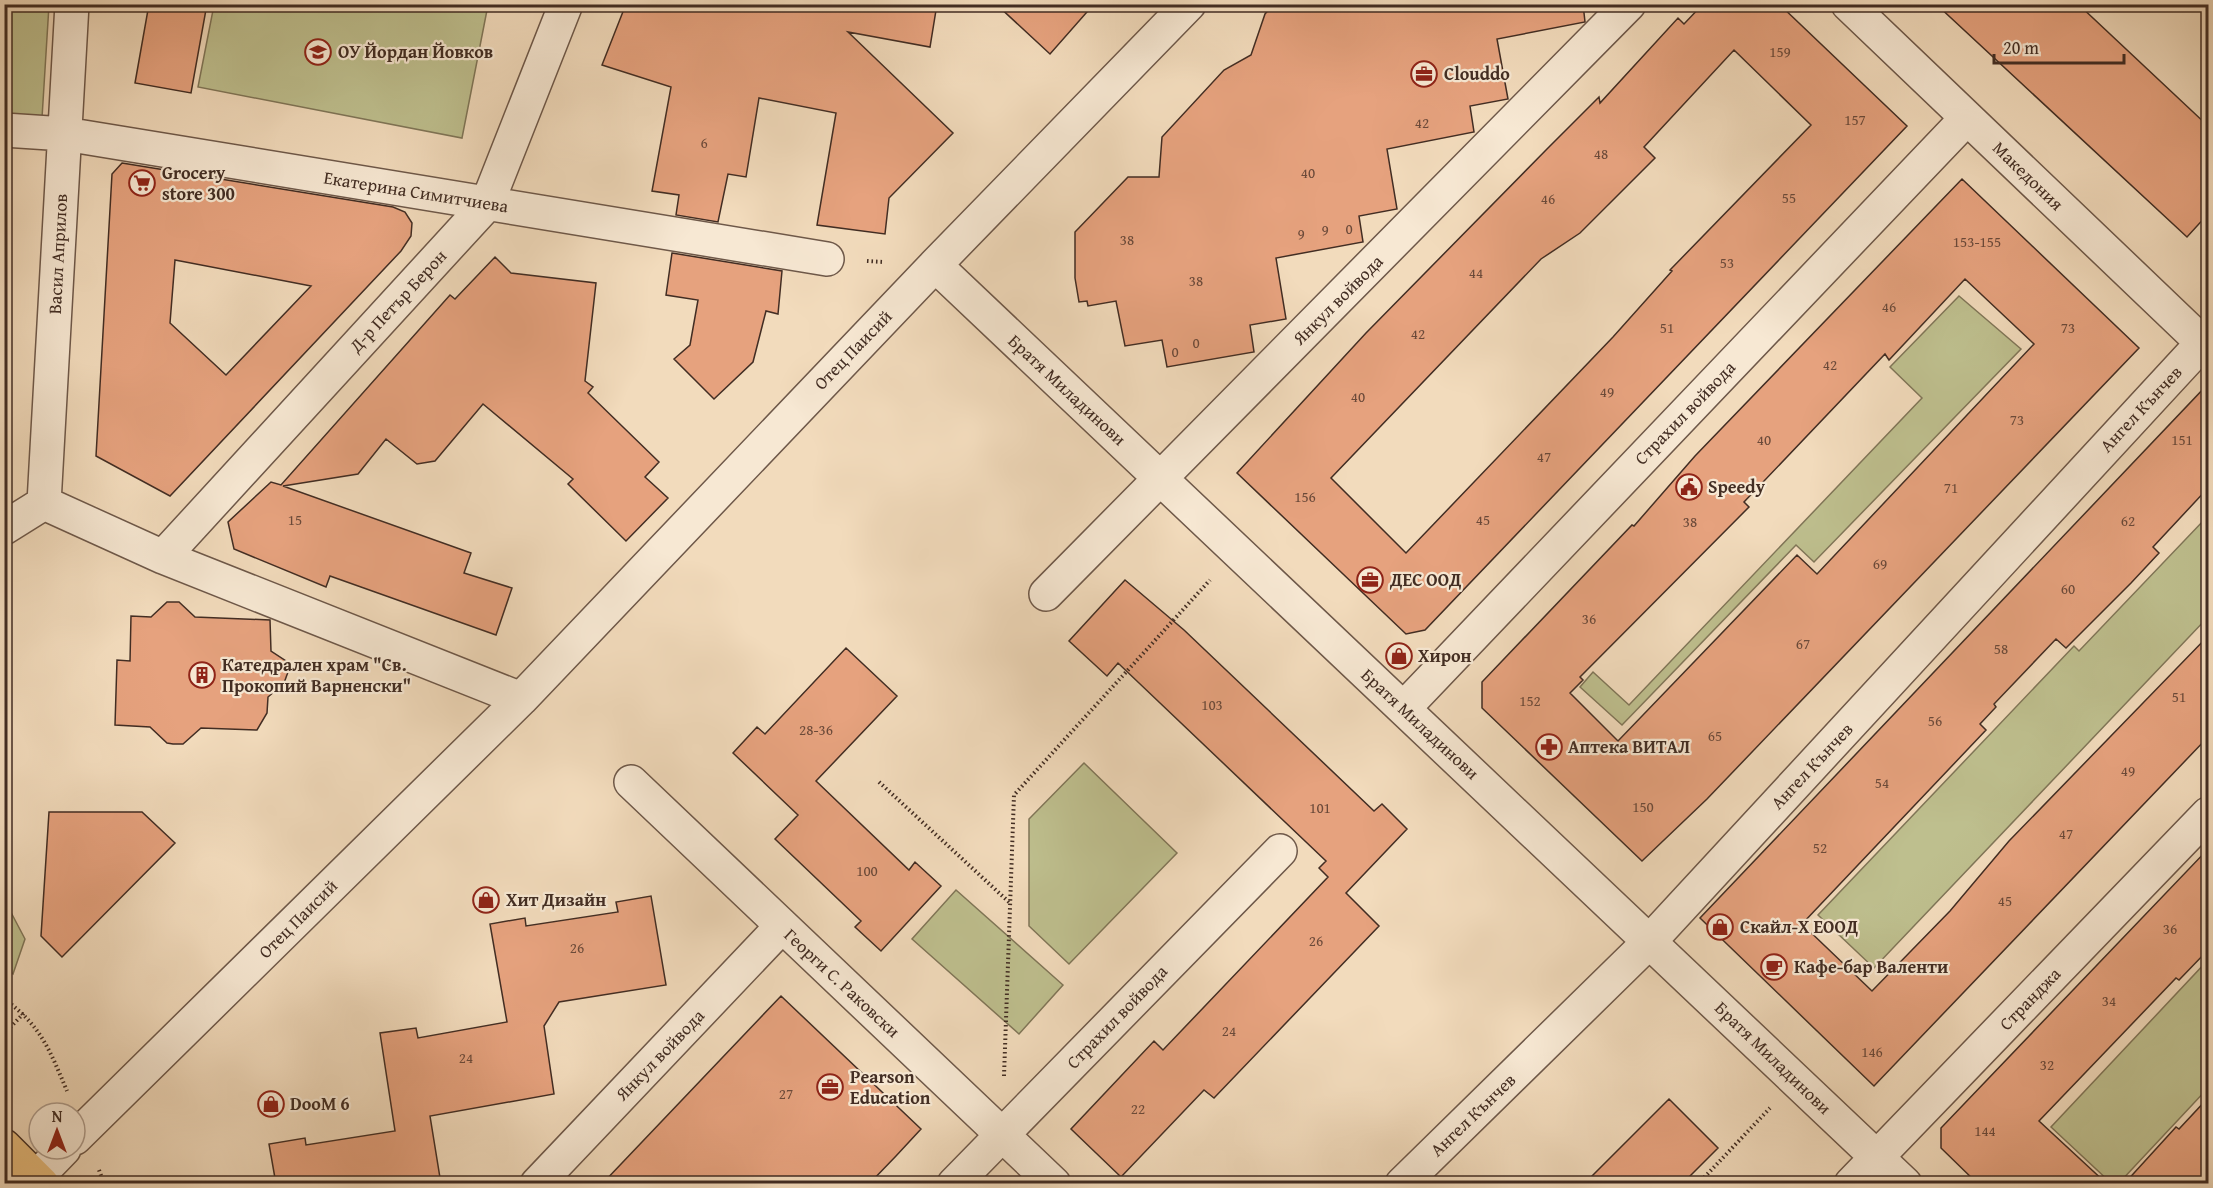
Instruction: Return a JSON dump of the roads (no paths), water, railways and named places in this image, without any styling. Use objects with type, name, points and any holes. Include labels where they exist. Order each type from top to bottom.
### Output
[{"type":"main road","points":[[4,1146],[36,1182]]},
{"type":"street","name":"Васил Априлов","points":[[45,503],[72,4]]},
{"type":"street","name":"Д-р Петър Берон","points":[[163,557],[487,204],[566,4]]},
{"type":"street","name":"Отец Паисий","points":[[87,1126],[521,699],[934,265],[1189,4]]},
{"type":"street","name":"Янкул войвода","points":[[1046,594],[1629,4]]},
{"type":"street","name":"Македония","points":[[1848,4],[2207,342]]},
{"type":"street","name":"Страхил войвода","points":[[1404,708],[1967,118]]},
{"type":"street","name":"Екатерина Симитчиева","points":[[4,130],[65,134],[827,259]]},
{"type":"street","name":"Братя Миладинови","points":[[934,265],[1905,1184]]},
{"type":"street","name":"Ангел Кънчев","points":[[1402,1184],[1650,942],[2207,342]]},
{"type":"street","points":[[4,528],[45,503],[163,557],[521,699]]},
{"type":"street","name":"Георги С. Раковски","points":[[631,782],[1054,1184]]},
{"type":"street","name":"Странджа","points":[[1851,1184],[2208,814]]},
{"type":"street","name":"Страхил войвода","points":[[954,1184],[1280,851]]},
{"type":"street","name":"Янкул войвода","points":[[537,1184],[782,926]]},
{"type":"street","name":"Отец Паисий","points":[[36,1182],[55,1161]]},
{"type":"place","name":"ОУ Йордан Йовков","points":[[318,52]]},
{"type":"place","name":"Clouddo","points":[[1424,74]]},
{"type":"place","name":"Grocery store 300","points":[[142,183]]},
{"type":"place","name":"Speedy","points":[[1689,487]]},
{"type":"place","name":"ДЕС ООД","points":[[1370,580]]},
{"type":"place","name":"Хирон","points":[[1399,656]]},
{"type":"place","name":"Катедрален храм \"Св. Прокопий Варненски\"","points":[[202,675]]},
{"type":"place","name":"Аптека ВИТАЛ","points":[[1549,747]]},
{"type":"place","name":"Хит Дизайн","points":[[486,900]]},
{"type":"place","name":"Скайл-Х ЕООД","points":[[1720,927]]},
{"type":"place","name":"Кафе-бар Валенти","points":[[1774,967]]},
{"type":"place","name":"Pearson Education","points":[[830,1087]]},
{"type":"place","name":"DooM 6","points":[[271,1104]]}]
